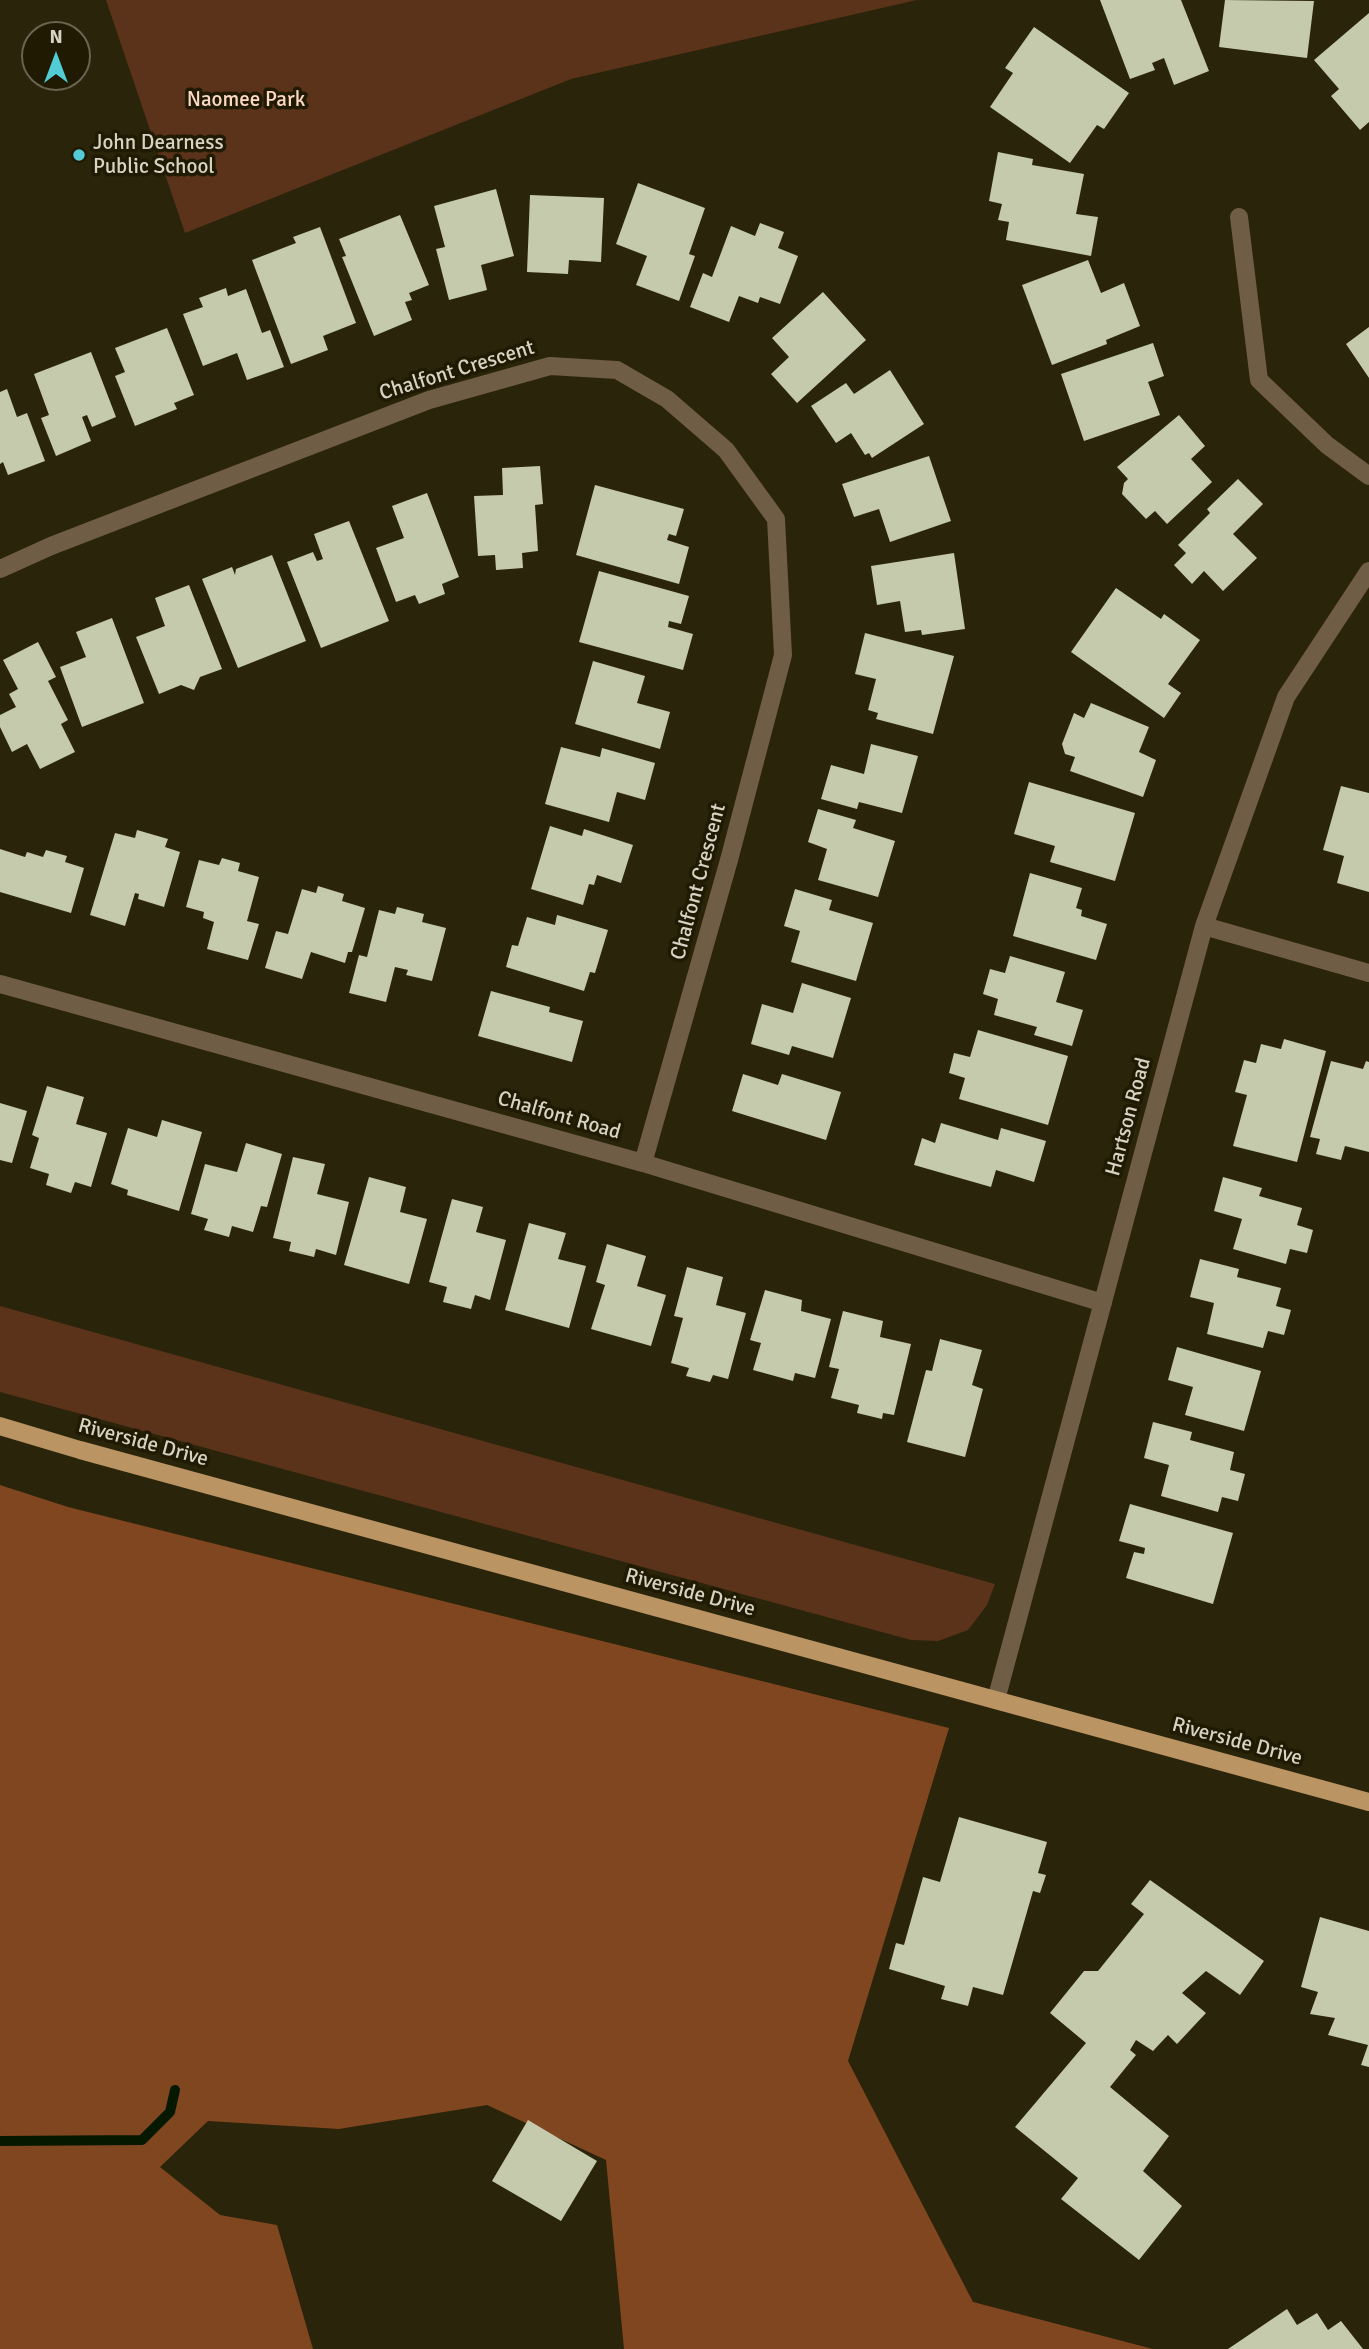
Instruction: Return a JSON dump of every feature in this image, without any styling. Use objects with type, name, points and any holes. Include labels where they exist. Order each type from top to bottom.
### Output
[{"type":"main road","name":"Riverside Drive","points":[[0,1426],[1369,1802]]},
{"type":"street","points":[[1239,217],[1259,380],[1327,444],[1369,476]]},
{"type":"street","name":"Chalfont Crescent","points":[[0,569],[51,546],[429,400],[550,366],[617,370],[667,399],[726,450],[776,519],[783,655],[729,860],[643,1163]]},
{"type":"street","name":"Hartson Road","points":[[996,1700],[1204,926],[1286,697],[1369,571]]},
{"type":"street","points":[[1204,926],[1369,973]]},
{"type":"street","name":"Chalfont Road","points":[[0,984],[643,1163],[1103,1303]]},
{"type":"green space","name":"Naomee Park","points":[[106,0],[917,0],[571,79],[185,233]]},
{"type":"green space","points":[[0,1306],[995,1584],[987,1605],[968,1630],[938,1641],[911,1640],[0,1392]]},
{"type":"shaded area","points":[[0,1485],[68,1507],[949,1728],[848,2061],[973,2302],[1153,2349],[624,2349],[606,2160],[487,2105],[339,2129],[208,2121],[160,2167],[220,2215],[277,2225],[313,2349],[0,2349]]},
{"type":"building","points":[[1100,0],[1181,0],[1209,71],[1174,85],[1164,58],[1152,63],[1155,70],[1130,79]]},
{"type":"building","points":[[1225,0],[1314,1],[1307,58],[1219,47]]},
{"type":"building","points":[[1369,13],[1369,122],[1360,130],[1331,96],[1339,89],[1314,60]]},
{"type":"building","points":[[1034,27],[1129,93],[1104,129],[1097,125],[1070,163],[990,107],[1013,73],[1005,68]]},
{"type":"building","points":[[998,152],[1033,159],[1032,165],[1084,174],[1076,214],[1098,217],[1091,256],[1006,240],[1009,222],[998,220],[1002,204],[989,201]]},
{"type":"building","points":[[638,183],[705,208],[689,254],[695,256],[679,301],[636,285],[647,256],[616,244]]},
{"type":"building","points":[[496,189],[514,256],[481,265],[487,290],[449,300],[436,249],[445,247],[434,206]]},
{"type":"building","points":[[530,195],[604,198],[601,262],[569,260],[568,274],[527,272]]},
{"type":"building","points":[[400,215],[429,285],[409,293],[412,300],[405,302],[412,320],[374,336],[342,257],[346,256],[339,239]]},
{"type":"building","points":[[760,223],[784,232],[778,248],[798,256],[780,304],[760,297],[758,303],[739,296],[729,322],[690,307],[703,273],[712,277],[731,226],[755,236]]},
{"type":"building","points":[[320,227],[356,323],[323,336],[328,350],[291,364],[252,260],[296,243],[293,237]]},
{"type":"building","points":[[1088,260],[1101,293],[1124,283],[1140,326],[1106,340],[1107,344],[1052,365],[1022,285]]},
{"type":"building","points":[[226,288],[228,296],[246,289],[262,333],[270,330],[284,367],[247,380],[237,353],[203,366],[183,314],[203,307],[199,298]]},
{"type":"building","points":[[823,292],[866,340],[797,403],[771,374],[789,357],[772,338]]},
{"type":"building","points":[[1369,327],[1369,378],[1346,344]]},
{"type":"building","points":[[167,328],[194,395],[174,403],[177,409],[135,426],[115,376],[125,372],[115,348]]},
{"type":"building","points":[[1153,343],[1164,376],[1148,382],[1160,415],[1084,441],[1061,374]]},
{"type":"building","points":[[91,352],[116,417],[92,427],[87,415],[82,417],[91,441],[56,456],[41,418],[49,415],[34,374]]},
{"type":"building","points":[[890,370],[924,424],[872,458],[869,453],[865,455],[851,433],[836,443],[811,406],[846,383],[854,394]]},
{"type":"building","points":[[7,389],[17,417],[27,413],[45,461],[8,475],[3,462],[0,464],[0,392]]},
{"type":"building","points":[[1179,415],[1205,446],[1191,459],[1212,482],[1167,524],[1155,511],[1146,519],[1122,494],[1124,483],[1128,479],[1117,467]]},
{"type":"building","points":[[929,456],[951,521],[890,542],[879,509],[854,517],[842,484]]},
{"type":"building","points":[[540,466],[543,504],[535,505],[538,551],[522,553],[523,568],[496,570],[495,555],[478,556],[474,496],[503,495],[502,468]]},
{"type":"building","points":[[1238,479],[1263,504],[1233,534],[1257,558],[1223,591],[1204,571],[1192,584],[1174,565],[1186,553],[1178,545],[1210,513],[1207,509]]},
{"type":"building","points":[[595,485],[684,509],[676,536],[669,534],[667,540],[689,547],[679,584],[576,555]]},
{"type":"building","points":[[427,493],[459,577],[442,584],[445,594],[419,604],[415,595],[396,602],[376,548],[404,538],[392,506]]},
{"type":"building","points":[[349,521],[389,621],[321,648],[287,562],[313,552],[317,561],[323,559],[314,534]]},
{"type":"building","points":[[954,553],[965,629],[922,635],[921,630],[905,632],[900,601],[877,605],[871,566]]},
{"type":"building","points":[[272,555],[306,641],[238,668],[202,579],[232,567],[235,575],[236,569]]},
{"type":"building","points":[[599,571],[689,596],[681,624],[669,621],[668,627],[693,634],[683,670],[579,642]]},
{"type":"building","points":[[189,585],[222,669],[200,677],[194,690],[181,685],[159,694],[136,637],[165,626],[155,598]]},
{"type":"building","points":[[1116,588],[1161,619],[1164,614],[1200,640],[1168,684],[1181,693],[1164,718],[1071,652]]},
{"type":"building","points":[[112,618],[144,703],[82,727],[60,667],[86,657],[76,632]]},
{"type":"building","points":[[865,633],[954,656],[933,734],[876,719],[878,713],[868,710],[876,679],[855,674]]},
{"type":"building","points":[[38,642],[56,677],[48,681],[68,720],[61,724],[75,752],[40,769],[27,744],[12,752],[0,727],[0,715],[16,707],[9,694],[18,689],[3,660]]},
{"type":"building","points":[[593,661],[645,676],[637,703],[670,712],[660,749],[575,724]]},
{"type":"building","points":[[1091,703],[1149,727],[1139,752],[1156,760],[1143,797],[1070,771],[1075,757],[1065,754],[1062,744],[1074,713],[1084,718]]},
{"type":"building","points":[[871,744],[918,756],[902,813],[859,802],[857,809],[821,799],[831,765],[864,774]]},
{"type":"building","points":[[561,747],[600,757],[602,748],[655,763],[645,800],[617,792],[609,822],[545,804]]},
{"type":"building","points":[[1029,782],[1135,813],[1115,881],[1050,862],[1055,846],[1014,834]]},
{"type":"building","points":[[1341,786],[1369,793],[1369,892],[1337,883],[1344,856],[1323,850]]},
{"type":"building","points":[[818,809],[856,820],[853,828],[895,841],[878,897],[818,880],[827,849],[808,842]]},
{"type":"building","points":[[550,826],[582,836],[584,829],[633,845],[621,883],[597,875],[594,885],[589,884],[583,905],[531,889]]},
{"type":"building","points":[[137,830],[168,839],[165,847],[180,852],[164,907],[138,899],[139,894],[135,893],[125,926],[90,915],[115,833],[135,838]]},
{"type":"building","points":[[0,849],[25,857],[27,852],[43,857],[46,850],[67,856],[65,862],[84,868],[71,913],[0,892]]},
{"type":"building","points":[[222,858],[240,863],[238,871],[259,877],[247,921],[259,924],[248,960],[207,949],[214,922],[203,918],[204,912],[186,907],[199,860],[219,865]]},
{"type":"building","points":[[1030,873],[1082,888],[1076,908],[1082,910],[1081,916],[1107,924],[1096,960],[1013,936]]},
{"type":"building","points":[[318,886],[344,894],[342,901],[365,908],[352,952],[348,952],[345,963],[311,952],[302,979],[265,968],[276,931],[288,934],[302,889],[316,893]]},
{"type":"building","points":[[795,889],[832,900],[829,910],[873,923],[856,981],[791,962],[800,931],[784,926]]},
{"type":"building","points":[[397,907],[424,914],[422,922],[446,928],[432,981],[406,975],[408,970],[395,967],[386,1002],[349,993],[359,955],[367,957],[379,910],[395,914]]},
{"type":"building","points":[[557,915],[608,930],[595,973],[590,972],[584,991],[506,967],[512,945],[518,946],[527,917],[555,925]]},
{"type":"building","points":[[1010,956],[1065,972],[1056,1002],[1083,1010],[1072,1046],[1034,1035],[1037,1027],[994,1015],[998,999],[983,994],[990,969],[1005,973]]},
{"type":"building","points":[[802,983],[851,998],[833,1058],[792,1046],[789,1055],[751,1044],[762,1004],[793,1013]]},
{"type":"building","points":[[491,991],[550,1007],[549,1012],[583,1021],[572,1062],[478,1036]]},
{"type":"building","points":[[978,1030],[1068,1056],[1048,1125],[959,1099],[965,1078],[949,1073],[954,1053],[970,1057]]},
{"type":"building","points":[[1284,1039],[1326,1051],[1297,1162],[1233,1146],[1247,1095],[1235,1092],[1244,1060],[1256,1063],[1261,1044],[1281,1049]]},
{"type":"building","points":[[1331,1061],[1363,1069],[1366,1061],[1369,1062],[1369,1152],[1345,1146],[1341,1160],[1316,1154],[1320,1139],[1310,1137]]},
{"type":"building","points":[[743,1074],[778,1085],[782,1074],[841,1092],[826,1140],[732,1111]]},
{"type":"building","points":[[47,1086],[84,1097],[76,1124],[107,1133],[91,1187],[75,1182],[71,1193],[46,1185],[49,1174],[30,1168],[39,1138],[32,1135]]},
{"type":"building","points":[[0,1103],[27,1111],[12,1163],[0,1160]]},
{"type":"building","points":[[162,1120],[202,1132],[179,1211],[127,1195],[128,1190],[111,1184],[128,1128],[157,1137]]},
{"type":"building","points":[[941,1123],[998,1140],[1001,1128],[1046,1141],[1034,1182],[996,1170],[991,1187],[914,1165],[922,1138],[935,1143]]},
{"type":"building","points":[[246,1143],[282,1154],[267,1207],[261,1206],[253,1232],[232,1226],[229,1237],[204,1230],[208,1219],[191,1214],[205,1164],[237,1172]]},
{"type":"building","points":[[293,1157],[325,1164],[317,1194],[349,1202],[336,1255],[316,1249],[314,1257],[289,1251],[291,1242],[273,1238]]},
{"type":"building","points":[[369,1177],[406,1187],[400,1212],[427,1219],[409,1284],[344,1265]]},
{"type":"building","points":[[1223,1177],[1262,1188],[1259,1196],[1302,1208],[1297,1225],[1313,1230],[1307,1253],[1290,1249],[1286,1264],[1233,1249],[1242,1219],[1214,1211]]},
{"type":"building","points":[[452,1199],[483,1207],[476,1232],[506,1240],[490,1300],[475,1295],[471,1309],[443,1302],[447,1287],[429,1282]]},
{"type":"building","points":[[529,1223],[566,1233],[558,1259],[586,1266],[569,1328],[505,1310]]},
{"type":"building","points":[[607,1244],[646,1256],[637,1286],[666,1295],[651,1346],[591,1329],[605,1285],[596,1282]]},
{"type":"building","points":[[1200,1259],[1239,1269],[1237,1277],[1281,1288],[1276,1306],[1291,1310],[1284,1335],[1268,1331],[1263,1348],[1207,1334],[1214,1303],[1190,1297]]},
{"type":"building","points":[[687,1267],[723,1277],[716,1305],[746,1313],[728,1379],[713,1375],[710,1382],[686,1376],[689,1368],[671,1363],[683,1318],[674,1316]]},
{"type":"building","points":[[765,1290],[802,1300],[801,1311],[831,1319],[815,1378],[795,1373],[793,1381],[753,1370],[761,1343],[750,1340]]},
{"type":"building","points":[[843,1311],[883,1321],[880,1337],[911,1344],[894,1415],[883,1413],[882,1419],[857,1413],[859,1405],[831,1398],[839,1369],[829,1367]]},
{"type":"building","points":[[940,1339],[982,1350],[972,1385],[983,1389],[965,1457],[907,1442],[926,1370],[932,1371]]},
{"type":"building","points":[[1177,1347],[1261,1371],[1244,1431],[1185,1415],[1193,1387],[1168,1380]]},
{"type":"building","points":[[1153,1422],[1192,1432],[1190,1440],[1234,1452],[1230,1470],[1245,1474],[1238,1501],[1222,1497],[1218,1512],[1161,1496],[1169,1465],[1144,1458]]},
{"type":"building","points":[[1130,1504],[1233,1533],[1213,1604],[1126,1578],[1134,1552],[1144,1554],[1145,1548],[1119,1541]]},
{"type":"building","points":[[959,1817],[1047,1842],[1038,1873],[1046,1875],[1040,1893],[1033,1891],[1003,1995],[973,1987],[968,2006],[941,1999],[945,1986],[889,1969],[896,1943],[904,1945],[923,1877],[940,1882]]},
{"type":"building","points":[[1150,1880],[1264,1961],[1240,1995],[1206,1971],[1182,1993],[1206,2013],[1177,2044],[1168,2035],[1153,2051],[1136,2040],[1130,2050],[1136,2055],[1110,2087],[1169,2136],[1143,2171],[1182,2206],[1139,2260],[1061,2199],[1078,2178],[1015,2127],[1086,2043],[1050,2013],[1084,1971],[1098,1971],[1144,1914],[1131,1904]]},
{"type":"building","points":[[1320,1917],[1369,1931],[1369,2067],[1361,2065],[1368,2045],[1328,2035],[1335,2018],[1310,2014],[1318,1992],[1301,1987]]},
{"type":"building","points":[[528,2120],[597,2161],[561,2221],[492,2181]]},
{"type":"building","points":[[1287,2309],[1297,2325],[1317,2313],[1328,2330],[1341,2321],[1363,2349],[1228,2349]]},
{"type":"waterway","points":[[0,2141],[142,2140],[170,2112],[175,2090]]},
{"type":"place","name":"John Dearness Public School","points":[[79,155]]}]
